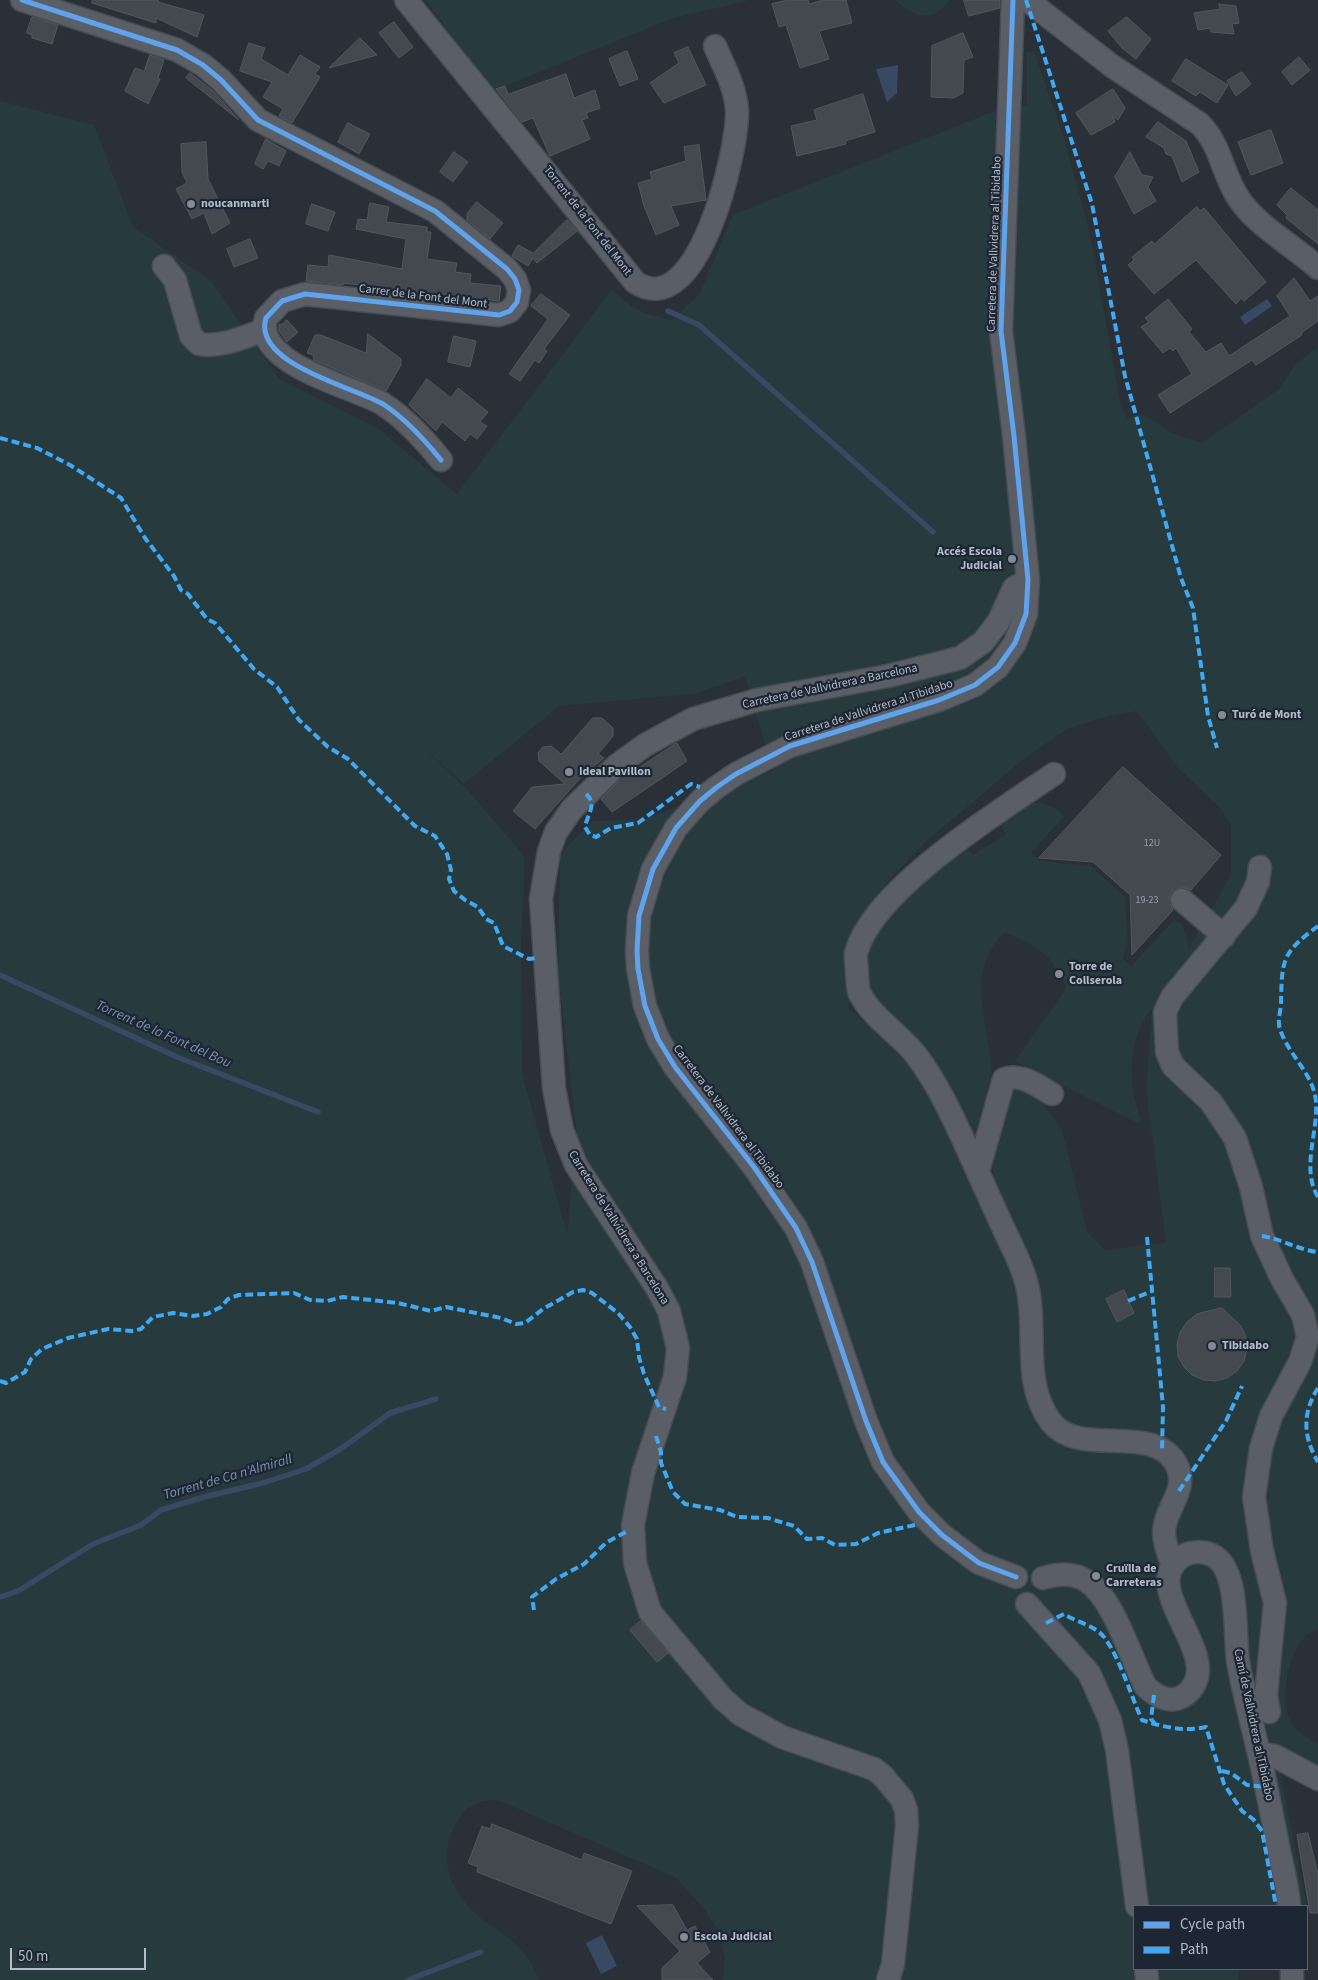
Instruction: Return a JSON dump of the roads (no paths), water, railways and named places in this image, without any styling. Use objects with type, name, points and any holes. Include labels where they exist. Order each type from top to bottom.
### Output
[{"type":"street","name":"Carrer de la Font del Mont","points":[[22,0],[159,43],[194,59],[229,87],[258,120],[414,199],[452,223],[507,269],[515,279],[519,290],[514,307],[499,316],[313,294],[297,295],[276,306],[266,318],[264,330]]},
{"type":"street","name":"Torrent de la Font del Mont","points":[[406,0],[636,282],[650,289],[658,290],[672,285],[686,273],[711,224],[724,185],[736,134],[736,98],[715,46]]},
{"type":"street","name":"Carretera de Vallvidrera al Tibidabo","points":[[1013,0],[1000,331],[1014,436],[1028,580],[1026,614],[1014,643],[998,667],[975,685],[939,700],[790,746],[736,774],[700,801],[676,828],[653,869],[639,916],[637,951],[638,969],[645,1006],[658,1039],[675,1067],[754,1167],[796,1228],[812,1262],[866,1421],[883,1462],[919,1512],[942,1535],[979,1563],[1016,1577]]},
{"type":"street","points":[[1027,0],[1112,66],[1200,124],[1210,136],[1233,189],[1243,205],[1318,268]]},
{"type":"street","points":[[164,266],[175,280],[191,336],[199,344],[211,345],[238,340],[264,330],[272,347],[297,366],[372,398],[395,413],[420,434],[441,460]]},
{"type":"street","name":"Carretera de Vallvidrera a Barcelona","points":[[888,1980],[892,1964],[907,1825],[906,1810],[896,1789],[874,1769],[782,1737],[740,1714],[723,1699],[656,1621],[646,1603],[635,1563],[633,1525],[643,1473],[675,1377],[678,1363],[676,1336],[669,1311],[657,1288],[576,1165],[566,1144],[554,1088],[541,899],[549,851],[564,820],[601,779],[645,745],[693,719],[757,700],[888,676],[960,658],[983,642],[998,621],[1014,588],[1028,580]]},
{"type":"street","points":[[1043,1578],[1069,1574],[1090,1583],[1112,1614],[1146,1687],[1154,1694],[1169,1699],[1177,1698],[1190,1691],[1197,1678],[1198,1671],[1190,1642],[1171,1598],[1168,1582],[1173,1566],[1165,1543],[1164,1531],[1179,1491],[1180,1482],[1176,1464],[1167,1453],[1157,1448],[1118,1441],[1079,1439],[1063,1432],[1050,1421],[1040,1402],[1034,1379],[1026,1283],[978,1171],[934,1080],[914,1053],[884,1025],[858,992],[856,955],[870,923],[907,880],[1054,774]]},
{"type":"street","points":[[1260,867],[1258,882],[1246,908],[1172,997],[1165,1012],[1167,1052],[1173,1066],[1211,1102],[1235,1138],[1262,1236],[1282,1279],[1303,1315],[1308,1337],[1300,1362],[1270,1416],[1261,1448],[1254,1497],[1262,1551],[1275,1604],[1266,1695],[1268,1712]]},
{"type":"street","points":[[1182,900],[1224,936]]},
{"type":"street","points":[[978,1171],[1004,1079],[1013,1076],[1026,1080],[1052,1094]]},
{"type":"street","name":"Camí de Vallvidrera al Tibidabo","points":[[1173,1566],[1184,1556],[1199,1552],[1206,1553],[1220,1560],[1230,1575],[1238,1661],[1268,1712],[1259,1753],[1288,1905]]},
{"type":"street","points":[[1027,1604],[1038,1601],[1045,1594],[1046,1588],[1040,1574],[1030,1570],[1016,1577],[1012,1588],[1014,1594],[1027,1604],[1089,1673],[1110,1720],[1117,1750],[1138,1905]]},
{"type":"street","points":[[1259,1753],[1276,1756],[1318,1779]]},
{"type":"water","points":[[898,65],[897,93],[887,102],[876,69]]},
{"type":"water","points":[[1267,299],[1272,306],[1245,325],[1240,317]]},
{"type":"water","points":[[602,1935],[617,1966],[601,1974],[586,1943]]},
{"type":"waterway","points":[[668,311],[699,325],[933,532]]},
{"type":"waterway","name":"Torrent de la Font del Bou","points":[[0,975],[177,1057],[318,1112]]},
{"type":"waterway","name":"Torrent de Ca n'Almirall","points":[[0,1597],[18,1591],[93,1544],[141,1525],[161,1510],[204,1497],[263,1483],[306,1469],[342,1448],[390,1413],[436,1399]]},
{"type":"waterway","points":[[408,1980],[481,1952]]},
{"type":"place","name":"noucanmarti","points":[[191,204]]},
{"type":"place","name":"Accés Escola Judicial","points":[[1012,559]]},
{"type":"place","name":"Turó de Mont","points":[[1222,715]]},
{"type":"place","name":"Ideal Pavillon","points":[[569,772]]},
{"type":"place","name":"Torre de Collserola","points":[[1059,974]]},
{"type":"place","name":"Tibidabo","points":[[1212,1346]]},
{"type":"place","name":"Cruïlla de Carreteras","points":[[1096,1576]]},
{"type":"place","name":"Escola Judicial","points":[[684,1937]]}]
